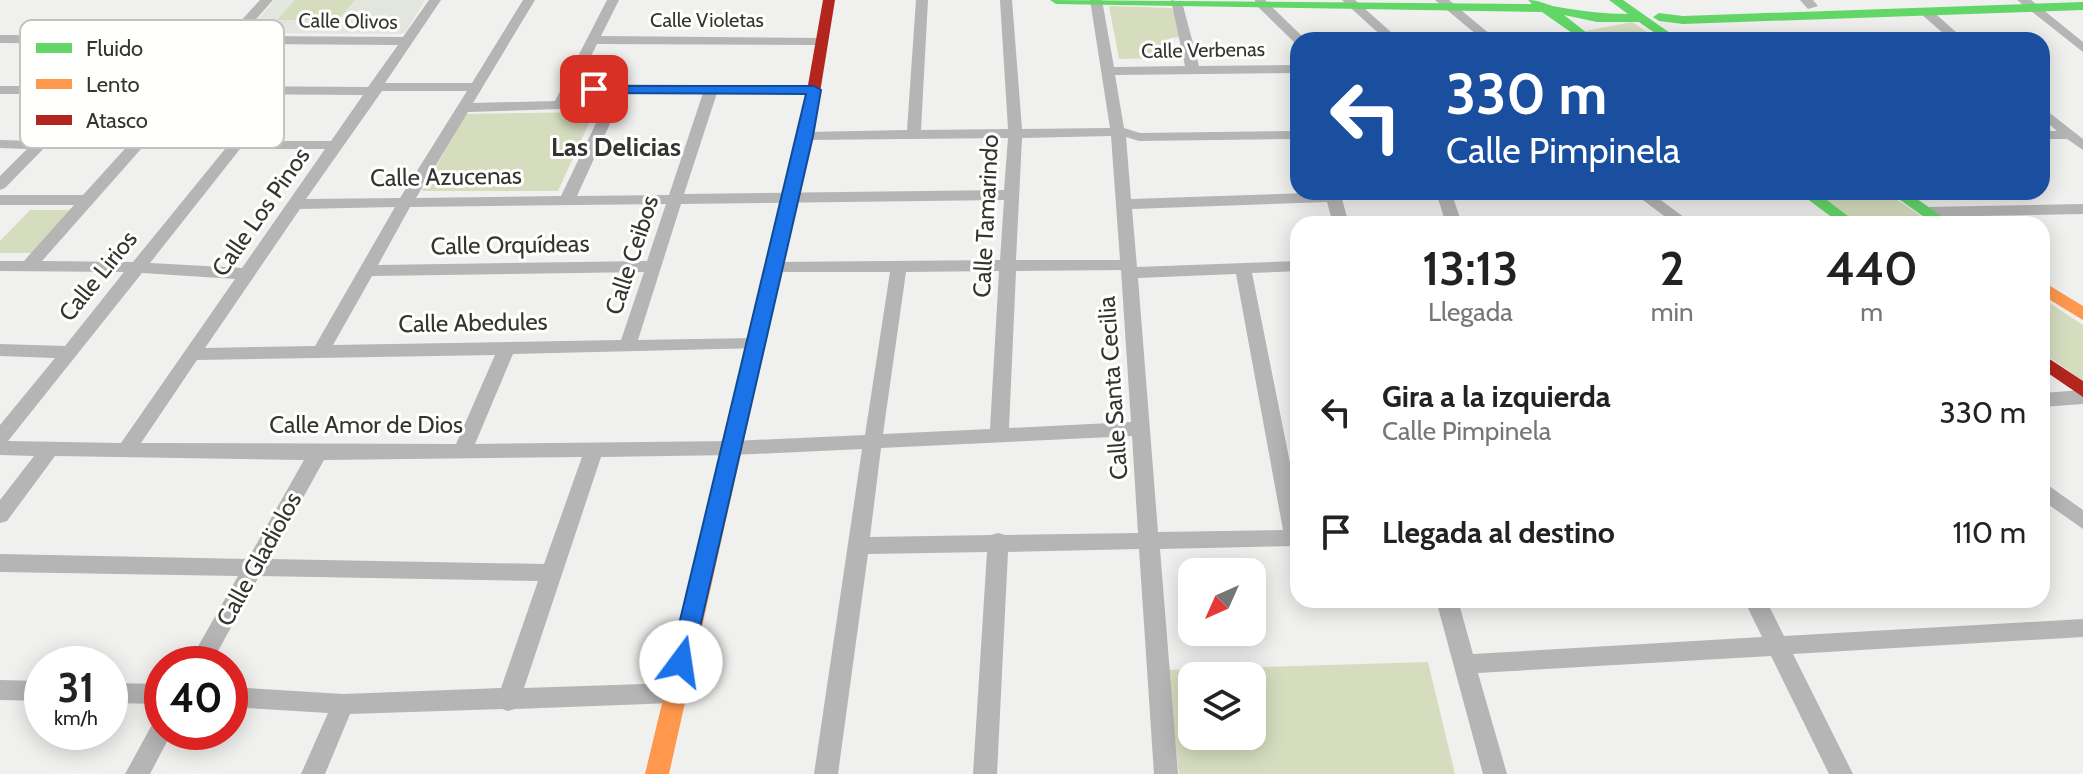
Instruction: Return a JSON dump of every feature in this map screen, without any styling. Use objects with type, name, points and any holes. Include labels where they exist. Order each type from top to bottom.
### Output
[{"type":"street","points":[[249,20],[267,0]]},
{"type":"street","name":"Calle Los Pinos","points":[[125,451],[435,0]]},
{"type":"street","points":[[322,349],[405,203],[529,0]]},
{"type":"street","points":[[462,108],[560,105],[613,0]]},
{"type":"street","points":[[657,774],[806,136],[829,0]]},
{"type":"street","points":[[914,136],[922,0]]},
{"type":"street","name":"Calle Tamarindo","points":[[999,435],[1009,195],[1015,132],[1006,0]]},
{"type":"street","points":[[1056,0],[1539,4],[1597,18],[1676,20],[2027,4],[2083,6]]},
{"type":"street","name":"Calle Santa Cecilia","points":[[1096,0],[1121,133],[1139,429],[1166,774]]},
{"type":"street","points":[[1615,0],[1650,17],[1666,32]]},
{"type":"street","points":[[1650,17],[1671,11],[1809,3],[1974,0]]},
{"type":"street","points":[[1176,2],[1193,70]]},
{"type":"street","points":[[1260,2],[1292,32]]},
{"type":"street","points":[[1350,2],[1385,32]]},
{"type":"street","points":[[1444,2],[1481,32]]},
{"type":"street","points":[[1539,4],[1579,32]]},
{"type":"street","points":[[2027,4],[2083,48]]},
{"type":"street","points":[[1925,11],[1950,32]]},
{"type":"street","name":"Calle Olivos","points":[[284,40],[408,41]]},
{"type":"street","name":"Calle Violetas","points":[[592,40],[821,41]]},
{"type":"street","name":"Calle Verbenas","points":[[1109,71],[1290,69]]},
{"type":"street","points":[[284,89],[476,87]]},
{"type":"street","points":[[569,88],[814,90]]},
{"type":"street","points":[[568,198],[619,89]]},
{"type":"street","name":"Calle Ceibos","points":[[628,344],[711,90]]},
{"type":"street","points":[[2050,118],[2083,146]]},
{"type":"street","points":[[1121,133],[1138,126],[1290,123]]},
{"type":"street","points":[[806,136],[1015,132],[1121,133],[1144,137],[1290,135]]},
{"type":"street","points":[[2050,135],[2070,135]]},
{"type":"street","points":[[0,144],[20,145]]},
{"type":"street","points":[[284,146],[338,145]]},
{"type":"street","points":[[0,185],[35,148]]},
{"type":"street","points":[[28,266],[133,148]]},
{"type":"street","name":"Calle Lirios","points":[[0,438],[233,148]]},
{"type":"street","name":"Calle Azucenas","points":[[294,204],[568,198],[1009,195]]},
{"type":"street","points":[[1124,204],[1290,196]]},
{"type":"street","points":[[0,200],[86,200]]},
{"type":"street","points":[[1651,200],[1674,216]]},
{"type":"street","points":[[1817,200],[1840,216]]},
{"type":"street","points":[[1909,200],[1932,216]]},
{"type":"street","points":[[1926,212],[2083,209]]},
{"type":"street","points":[[775,267],[1008,263],[1129,269],[1290,266]]},
{"type":"street","points":[[826,774],[861,546],[871,439],[899,265]]},
{"type":"street","points":[[0,266],[136,267],[247,274]]},
{"type":"street","name":"Calle Orquídeas","points":[[367,271],[654,266]]},
{"type":"street","points":[[1243,269],[1290,508]]},
{"type":"street","points":[[2050,291],[2075,303],[2083,314]]},
{"type":"street","name":"Calle Abedules","points":[[192,354],[322,349],[755,344]]},
{"type":"street","points":[[462,451],[507,347]]},
{"type":"street","points":[[0,350],[68,352]]},
{"type":"street","points":[[2050,366],[2083,390]]},
{"type":"street","points":[[2050,399],[2083,397]]},
{"type":"street","name":"Calle Amor de Dios","points":[[0,448],[318,453],[733,448],[871,439],[1139,429]]},
{"type":"street","points":[[0,515],[51,448]]},
{"type":"street","points":[[508,701],[594,449]]},
{"type":"street","name":"Calle Gladiolos","points":[[210,646],[258,565],[318,453]]},
{"type":"street","points":[[2052,504],[2083,521]]},
{"type":"street","points":[[861,546],[998,541],[1290,538]]},
{"type":"street","points":[[985,774],[998,541]]},
{"type":"street","points":[[0,563],[258,565],[550,573]]},
{"type":"street","points":[[1449,608],[1495,774]]},
{"type":"street","points":[[1759,608],[1841,774]]},
{"type":"street","points":[[1464,664],[2080,630]]},
{"type":"street","points":[[0,690],[24,691]]},
{"type":"street","points":[[248,698],[343,704],[508,701],[674,693]]},
{"type":"street","points":[[313,774],[343,704]]},
{"type":"street","points":[[137,774],[150,750]]},
{"type":"shaded area","points":[[275,0],[425,0],[406,32],[401,34],[284,33],[284,20],[257,20]]},
{"type":"green space","points":[[295,0],[355,0],[338,20],[277,20]]},
{"type":"green space","points":[[1109,6],[1172,8],[1184,37],[1170,38],[1174,58],[1119,59]]},
{"type":"green space","points":[[1632,22],[1647,32],[1586,32]]},
{"type":"green space","points":[[594,112],[558,191],[422,191],[466,114]]},
{"type":"green space","points":[[1826,200],[1897,200],[1921,216],[1849,216]]},
{"type":"green space","points":[[30,210],[73,210],[33,253],[0,253],[0,241]]},
{"type":"green space","points":[[2050,303],[2083,325],[2083,381],[2050,358]]},
{"type":"green space","points":[[1428,662],[1455,774],[1179,774],[1167,670],[1178,670],[1178,750],[1266,750],[1266,667]]},
{"type":"traffic: fast","points":[[1056,0],[1545,8],[1597,18],[1641,18]]},
{"type":"traffic: fast","points":[[1534,0],[1579,32]]},
{"type":"traffic: fast","points":[[1615,0],[1662,32]]},
{"type":"traffic: fast","points":[[1659,17],[1683,20],[2083,6]]},
{"type":"traffic: fast","points":[[1817,200],[1840,216]]},
{"type":"traffic: fast","points":[[1909,200],[1933,216]]},
{"type":"traffic: slow","points":[[657,774],[771,284]]},
{"type":"traffic: slow","points":[[2050,292],[2083,314]]},
{"type":"traffic: jam","points":[[771,284],[806,136],[829,0]]},
{"type":"traffic: jam","points":[[2050,366],[2083,390]]},
{"type":"district","name":"Las Delicias","points":[[616,147]]},
{"type":"route","points":[[594,89],[814,90],[806,136],[681,662]]}]
